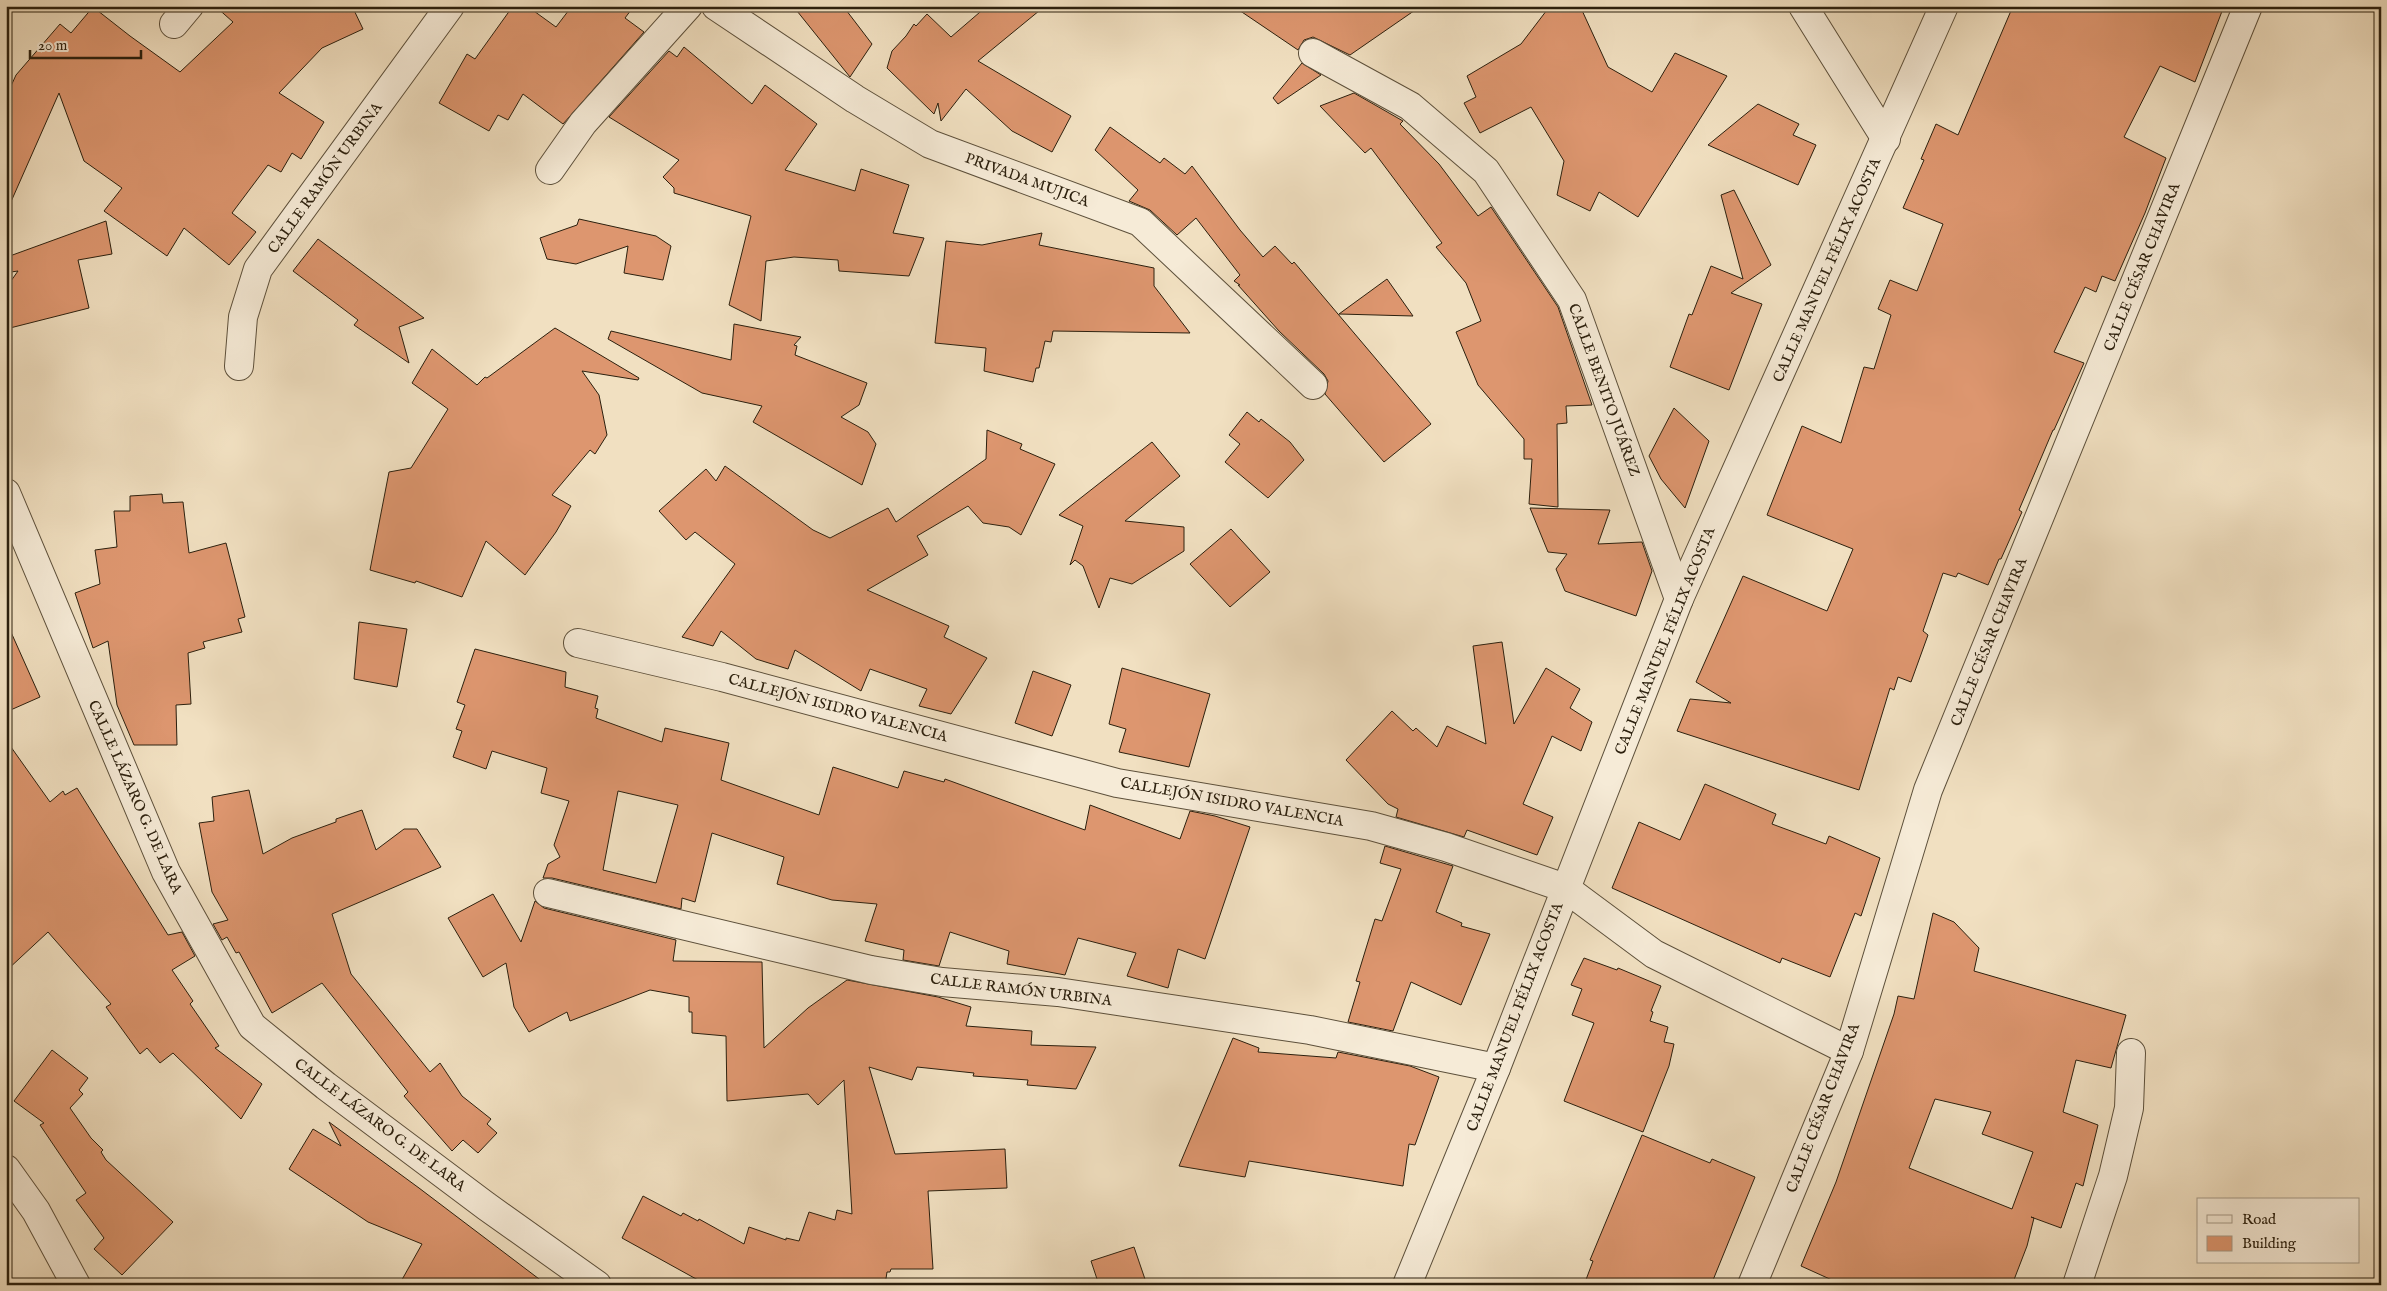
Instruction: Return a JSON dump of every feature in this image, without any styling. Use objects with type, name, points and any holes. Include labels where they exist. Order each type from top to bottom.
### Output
[{"type":"street","name":"CALLE RAMÓN URBINA","points":[[239,366],[243,317],[258,269],[450,6]]},
{"type":"street","points":[[550,170],[583,123],[688,6]]},
{"type":"street","name":"PRIVADA MUJICA","points":[[716,6],[855,99],[930,144],[1140,222],[1313,385]]},
{"type":"street","points":[[1803,6],[1886,139]]},
{"type":"street","name":"CALLE MANUEL FÉLIX ACOSTA","points":[[1407,1285],[1496,1068],[1679,599],[1944,6]]},
{"type":"street","name":"CALLE CÉSAR CHAVIRA","points":[[1752,1285],[1849,1050],[1928,790],[2248,6]]},
{"type":"street","name":"CALLE BENITO JUÁREZ","points":[[1313,53],[1410,106],[1486,171],[1572,300],[1679,599]]},
{"type":"street","name":"CALLE LÁZARO G. DE LARA","points":[[6,493],[166,872],[252,1026],[326,1086],[597,1285]]},
{"type":"street","name":"CALLEJÓN ISIDRO VALENCIA","points":[[578,643],[731,679],[1117,783],[1370,826],[1446,847],[1565,888],[1654,954],[1849,1050]]},
{"type":"street","name":"CALLE RAMÓN URBINA","points":[[548,893],[872,970],[942,982],[1058,992],[1310,1030],[1496,1068]]},
{"type":"street","points":[[2077,1285],[2115,1168],[2128,1108],[2130,1053]]},
{"type":"street","points":[[6,1169],[36,1211],[76,1285]]},
{"type":"building","points":[[215,6],[352,6],[363,29],[322,48],[279,93],[324,122],[301,159],[292,153],[281,172],[268,165],[232,213],[256,232],[229,265],[184,228],[167,256],[104,211],[122,188],[84,161],[59,93],[6,213],[6,97],[16,75],[60,24],[71,33],[93,7],[180,72],[233,22]]},
{"type":"building","points":[[513,6],[527,6],[556,27],[572,6],[634,6],[625,18],[644,32],[563,124],[523,94],[508,120],[498,115],[489,131],[439,103],[467,54],[475,59]]},
{"type":"building","points":[[793,6],[843,6],[872,44],[850,77]]},
{"type":"building","points":[[987,6],[1045,6],[978,61],[1071,116],[1052,152],[1012,131],[966,89],[941,121],[938,103],[934,114],[887,68],[892,51],[914,24],[916,26],[927,14],[951,37]]},
{"type":"building","points":[[1233,6],[1421,6],[1350,55],[1313,37],[1304,40],[1298,50]]},
{"type":"building","points":[[1550,6],[1580,6],[1608,67],[1652,92],[1675,53],[1727,76],[1638,217],[1599,192],[1590,211],[1557,195],[1564,161],[1531,107],[1480,133],[1464,103],[1476,97],[1467,76],[1521,44]]},
{"type":"building","points":[[2013,6],[2224,6],[2195,82],[2160,66],[2124,137],[2166,158],[2145,213],[2115,281],[2102,276],[2096,292],[2085,287],[2054,352],[2084,363],[2019,510],[2022,512],[2001,559],[1999,559],[1988,585],[1958,573],[1956,577],[1943,573],[1923,631],[1928,635],[1911,682],[1898,677],[1894,690],[1890,688],[1859,790],[1677,731],[1690,699],[1731,703],[1696,682],[1743,576],[1827,611],[1853,549],[1767,515],[1802,426],[1841,443],[1864,367],[1874,369],[1891,315],[1878,309],[1890,280],[1917,291],[1943,224],[1903,208],[1924,160],[1921,159],[1936,124],[1958,135]]},
{"type":"building","points":[[684,47],[752,104],[765,85],[817,124],[785,170],[855,191],[861,169],[909,185],[893,233],[924,238],[909,276],[839,271],[838,260],[794,257],[766,261],[761,321],[729,305],[751,216],[674,193],[674,188],[663,177],[679,160],[609,117],[669,51],[677,57]]},
{"type":"building","points":[[1302,63],[1321,75],[1278,104],[1273,98]]},
{"type":"building","points":[[1354,93],[1403,121],[1400,124],[1439,164],[1478,216],[1491,207],[1558,307],[1592,405],[1566,406],[1567,423],[1557,424],[1558,507],[1529,504],[1532,459],[1524,459],[1524,439],[1478,385],[1456,332],[1481,321],[1466,283],[1436,247],[1442,243],[1371,148],[1365,153],[1320,106]]},
{"type":"building","points":[[1758,104],[1799,124],[1793,135],[1816,145],[1798,185],[1708,145]]},
{"type":"building","points":[[1110,127],[1160,163],[1164,158],[1185,174],[1192,166],[1240,230],[1263,257],[1275,246],[1292,264],[1294,262],[1431,424],[1384,462],[1325,394],[1328,381],[1324,374],[1279,331],[1238,285],[1240,285],[1234,281],[1240,275],[1196,218],[1177,235],[1150,210],[1129,201],[1138,190],[1095,150]]},
{"type":"building","points":[[1734,190],[1771,265],[1731,293],[1762,304],[1729,390],[1670,367],[1689,314],[1692,315],[1711,266],[1743,279],[1721,195]]},
{"type":"building","points":[[579,219],[656,236],[671,246],[663,280],[624,273],[628,246],[576,264],[547,259],[540,238],[577,225]]},
{"type":"building","points":[[106,221],[112,254],[78,260],[89,308],[6,329],[6,288],[18,271],[11,272],[7,257]]},
{"type":"building","points":[[1042,233],[1039,245],[1154,268],[1154,286],[1190,333],[1053,331],[1051,342],[1045,341],[1039,368],[1036,368],[1033,382],[984,371],[986,348],[935,343],[946,241],[982,245]]},
{"type":"building","points":[[318,239],[424,318],[399,327],[409,363],[354,325],[358,320],[293,271]]},
{"type":"building","points":[[1387,279],[1413,316],[1339,314]]},
{"type":"building","points":[[734,324],[801,337],[794,345],[797,346],[795,355],[867,383],[859,405],[841,417],[868,432],[876,444],[862,485],[753,422],[762,406],[702,393],[608,339],[611,331],[731,360]]},
{"type":"building","points":[[555,328],[639,378],[638,380],[582,371],[599,395],[607,435],[595,454],[590,450],[552,495],[571,506],[556,532],[525,575],[486,541],[462,597],[416,581],[415,583],[370,570],[389,472],[411,468],[448,409],[412,383],[432,349],[477,385],[485,377],[487,378]]},
{"type":"building","points":[[1674,408],[1709,441],[1685,508],[1661,479],[1649,456]]},
{"type":"building","points":[[1247,412],[1259,422],[1261,419],[1290,442],[1304,460],[1268,498],[1225,462],[1240,444],[1229,435]]},
{"type":"building","points":[[987,430],[1022,444],[1020,449],[1055,464],[1021,535],[1009,527],[983,523],[968,506],[917,536],[928,555],[867,590],[949,626],[944,637],[987,658],[951,714],[919,706],[927,689],[870,669],[861,691],[795,650],[788,669],[756,659],[721,631],[713,646],[682,637],[735,564],[695,532],[686,540],[659,511],[706,469],[716,481],[725,466],[813,530],[830,538],[888,508],[896,522],[986,459]]},
{"type":"building","points":[[1152,442],[1180,476],[1125,521],[1184,527],[1184,551],[1132,584],[1110,578],[1099,608],[1083,566],[1075,560],[1070,565],[1083,526],[1059,515]]},
{"type":"building","points":[[162,494],[163,503],[183,502],[189,553],[226,543],[245,617],[238,619],[242,632],[203,642],[205,648],[188,653],[191,704],[176,705],[177,745],[134,745],[117,705],[108,641],[93,648],[75,593],[100,584],[95,550],[117,547],[114,511],[130,511],[130,496]]},
{"type":"building","points":[[1530,508],[1610,510],[1598,544],[1642,542],[1652,571],[1636,616],[1565,591],[1556,569],[1567,554],[1548,552]]},
{"type":"building","points":[[1231,529],[1270,572],[1230,607],[1190,564]]},
{"type":"building","points":[[6,621],[40,697],[6,712]]},
{"type":"building","points":[[359,622],[407,629],[397,687],[354,679]]},
{"type":"building","points":[[1502,642],[1514,724],[1546,668],[1580,689],[1570,708],[1592,722],[1581,751],[1552,736],[1523,804],[1553,817],[1537,855],[1467,830],[1464,837],[1396,817],[1398,809],[1388,804],[1346,760],[1392,711],[1413,731],[1416,728],[1437,747],[1447,726],[1486,744],[1473,646]]},
{"type":"building","points":[[475,649],[566,672],[565,687],[598,696],[595,708],[598,709],[596,718],[662,742],[665,728],[729,743],[721,780],[819,815],[833,767],[898,788],[904,771],[944,782],[945,779],[1085,830],[1090,805],[1180,839],[1190,811],[1215,816],[1250,827],[1205,959],[1178,949],[1168,988],[1127,976],[1136,953],[1078,938],[1065,975],[1007,964],[1009,951],[950,932],[939,966],[903,960],[904,950],[865,941],[877,904],[832,900],[777,884],[784,857],[712,833],[695,902],[682,898],[681,909],[552,878],[543,878],[548,864],[560,857],[554,845],[569,801],[541,793],[547,768],[492,751],[486,769],[453,757],[462,731],[456,729],[465,705],[457,702]],"holes":[[[618,791],[678,805],[656,883],[603,870]]]},
{"type":"building","points":[[1122,668],[1210,694],[1189,767],[1119,752],[1126,729],[1109,724]]},
{"type":"building","points":[[1033,671],[1071,685],[1052,736],[1015,723]]},
{"type":"building","points":[[6,740],[50,802],[63,791],[65,795],[77,788],[168,935],[182,932],[195,956],[172,970],[193,1001],[190,1004],[219,1046],[215,1048],[262,1084],[241,1119],[173,1053],[160,1063],[147,1048],[140,1054],[106,1007],[111,1004],[48,932],[6,971]]},
{"type":"building","points":[[1705,784],[1776,814],[1772,824],[1826,844],[1829,836],[1880,858],[1861,916],[1855,913],[1830,977],[1782,958],[1780,963],[1612,888],[1639,822],[1680,840]]},
{"type":"building","points":[[249,790],[263,854],[292,838],[362,810],[376,850],[404,829],[417,829],[441,867],[332,914],[351,974],[430,1072],[440,1063],[462,1096],[491,1119],[487,1124],[497,1133],[478,1153],[463,1140],[452,1151],[404,1096],[408,1092],[322,983],[272,1013],[239,952],[236,953],[227,937],[222,940],[213,924],[228,920],[212,892],[199,823],[214,821],[212,797]]},
{"type":"building","points":[[1385,846],[1453,866],[1436,912],[1462,923],[1461,926],[1490,934],[1461,1005],[1411,982],[1393,1031],[1348,1022],[1360,982],[1356,981],[1375,919],[1382,921],[1401,869],[1380,863]]},
{"type":"building","points":[[493,894],[521,942],[535,901],[544,908],[676,940],[673,961],[762,962],[764,1048],[808,1008],[847,980],[938,997],[971,1007],[966,1026],[1032,1031],[1031,1045],[1096,1047],[1076,1089],[1027,1085],[1028,1080],[973,1076],[974,1073],[917,1067],[912,1080],[869,1067],[895,1154],[1005,1149],[1007,1188],[928,1191],[933,1269],[891,1269],[890,1272],[887,1272],[885,1285],[707,1285],[622,1238],[643,1196],[681,1216],[683,1213],[698,1221],[699,1219],[744,1244],[749,1227],[786,1240],[786,1238],[799,1241],[809,1212],[835,1220],[837,1210],[852,1214],[844,1080],[818,1105],[808,1094],[727,1101],[726,1036],[692,1033],[692,1012],[689,1012],[689,997],[650,990],[570,1021],[567,1012],[529,1032],[514,1007],[506,963],[483,977],[448,918]]},
{"type":"building","points":[[1933,913],[1954,922],[1979,948],[1974,971],[2126,1015],[2111,1068],[2076,1060],[2063,1112],[2098,1125],[2083,1186],[2076,1183],[2061,1228],[2034,1218],[2027,1246],[2012,1285],[1843,1285],[1801,1266],[1836,1182],[1894,1014],[1898,996],[1914,999]],"holes":[[[1935,1099],[1991,1112],[1982,1134],[2033,1152],[2012,1209],[1909,1168]]]},
{"type":"building","points":[[1584,958],[1617,970],[1618,968],[1661,986],[1651,1011],[1653,1012],[1650,1021],[1668,1027],[1664,1042],[1674,1044],[1669,1066],[1643,1132],[1564,1101],[1594,1023],[1572,1015],[1582,989],[1571,985]]},
{"type":"building","points":[[1233,1038],[1259,1048],[1258,1052],[1336,1058],[1338,1052],[1410,1066],[1439,1077],[1415,1145],[1409,1144],[1403,1186],[1249,1161],[1245,1177],[1179,1166]]},
{"type":"building","points":[[52,1050],[88,1078],[79,1090],[83,1094],[70,1108],[91,1138],[103,1150],[101,1152],[106,1160],[173,1222],[122,1275],[94,1249],[104,1238],[76,1200],[86,1193],[40,1125],[44,1123],[14,1101]]},
{"type":"building","points":[[329,1122],[547,1285],[399,1285],[422,1244],[368,1222],[289,1169],[313,1129],[341,1146]]},
{"type":"building","points":[[1642,1135],[1710,1163],[1712,1159],[1755,1177],[1711,1285],[1584,1285],[1593,1261],[1590,1260]]},
{"type":"building","points":[[1134,1247],[1147,1285],[1099,1285],[1091,1261]]}]
